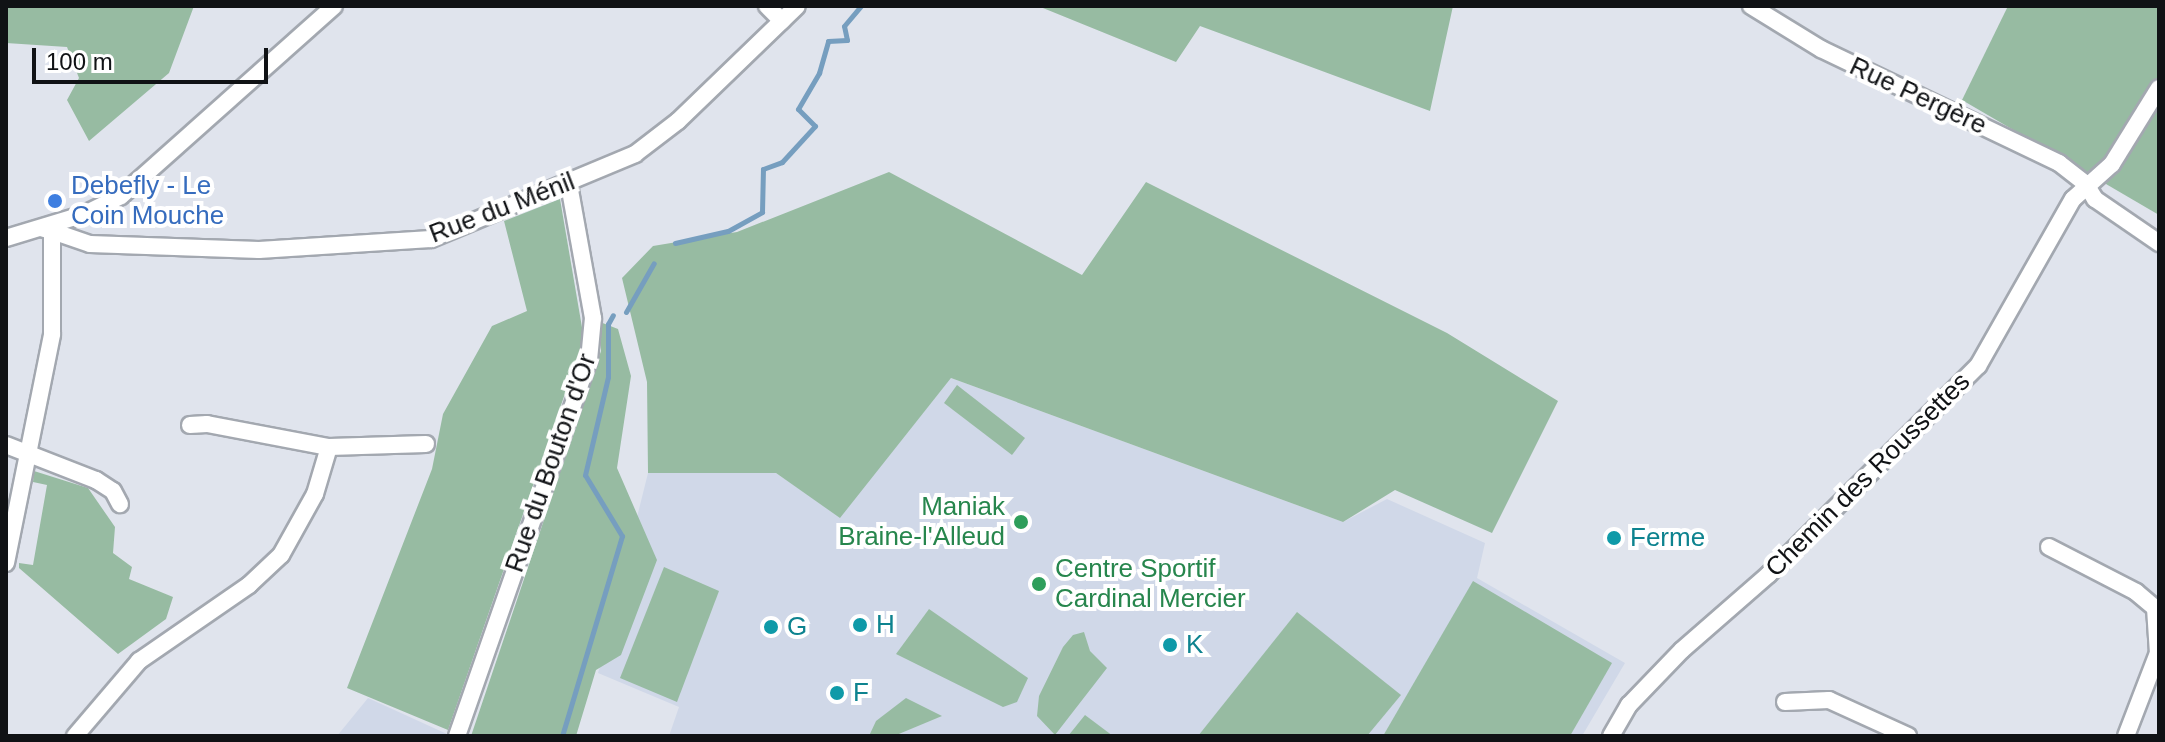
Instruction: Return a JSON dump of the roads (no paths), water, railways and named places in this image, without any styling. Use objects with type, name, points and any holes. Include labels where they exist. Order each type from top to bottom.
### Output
[{"type":"street","points":[[6,238],[47,230],[121,196],[334,6]]},
{"type":"street","points":[[767,6],[782,21]]},
{"type":"street","name":"Rue du Ménil","points":[[47,230],[90,244],[316,250],[431,239],[569,184],[657,138],[797,6]]},
{"type":"street","name":"Rue Pergère","points":[[1751,6],[1821,49],[2059,163],[2085,183],[2095,199],[2159,243]]},
{"type":"street","points":[[2085,183],[2112,164],[2159,88]]},
{"type":"street","name":"Chemin des Roussettes","points":[[1611,736],[1629,705],[1682,650],[1769,574],[1978,366],[2085,183]]},
{"type":"street","name":"Rue du Bouton d'Or","points":[[457,736],[589,360],[593,318],[569,184]]},
{"type":"street","points":[[6,563],[52,334],[47,230]]},
{"type":"street","points":[[190,425],[207,424],[329,447],[426,444]]},
{"type":"street","points":[[6,445],[96,480],[113,491],[120,504]]},
{"type":"street","points":[[75,736],[139,661],[249,585],[281,555],[315,494],[329,447]]},
{"type":"street","points":[[2049,547],[2136,592],[2155,608],[2158,653],[2126,736]]},
{"type":"street","points":[[1785,702],[1829,700],[1908,736]]},
{"type":"waterway","points":[[675,243],[728,231],[762,212],[763,169],[782,162],[815,126],[798,109],[819,73],[828,41],[847,40],[844,26],[861,6]]},
{"type":"waterway","points":[[626,312],[654,263]]},
{"type":"waterway","points":[[562,736],[622,536],[585,475],[608,377],[608,324],[613,315]]},
{"type":"place","name":"Debefly - Le Coin Mouche","points":[[55,201]]},
{"type":"place","name":"Maniak Braine-l'Alleud","points":[[1021,522]]},
{"type":"place","name":"Ferme","points":[[1614,538]]},
{"type":"place","name":"Centre Sportif Cardinal Mercier","points":[[1039,584]]},
{"type":"place","name":"H","points":[[860,625]]},
{"type":"place","name":"G","points":[[771,627]]},
{"type":"place","name":"K","points":[[1170,645]]},
{"type":"place","name":"F","points":[[837,693]]}]
